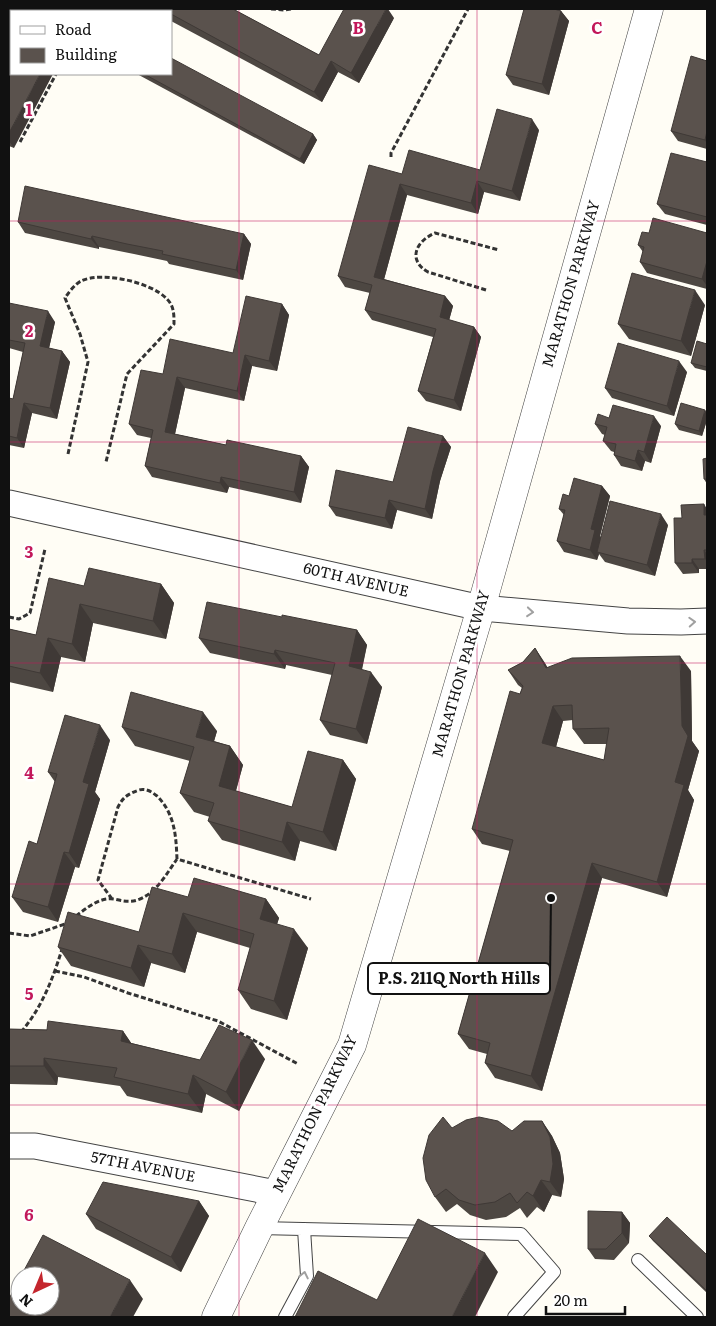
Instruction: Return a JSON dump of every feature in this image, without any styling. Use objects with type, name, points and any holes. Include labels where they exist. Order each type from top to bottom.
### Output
[{"type":"street","name":"MARATHON PARKWAY","points":[[216,1317],[276,1193],[352,1045],[481,608],[649,9]]},
{"type":"street","name":"60TH AVENUE","points":[[9,503],[481,608],[628,621],[707,621]]},
{"type":"street","name":"57TH AVENUE","points":[[9,1146],[35,1146],[276,1193]]},
{"type":"lane","points":[[259,1228],[521,1234],[554,1272],[514,1317]]},
{"type":"lane","points":[[285,1317],[307,1276],[304,1229]]},
{"type":"lane","points":[[638,1260],[696,1317]]},
{"type":"path","points":[[271,9],[291,9]]},
{"type":"path","points":[[391,157],[391,153],[468,9]]},
{"type":"path","points":[[20,142],[55,75]]},
{"type":"path","points":[[486,290],[422,269],[417,261],[418,245],[436,233],[499,250]]},
{"type":"path","points":[[68,454],[88,362],[80,334],[65,298],[80,281],[91,278],[128,280],[152,288],[167,299],[174,312],[174,324],[127,374],[106,462]]},
{"type":"path","points":[[9,617],[19,619],[30,613],[45,549]]},
{"type":"path","points":[[9,933],[30,936],[70,924],[92,904],[103,900],[112,899],[124,902],[139,899],[151,892],[177,859],[176,836],[172,819],[164,803],[153,793],[143,789],[130,793],[123,798],[118,807],[98,880],[112,899]]},
{"type":"path","points":[[177,859],[311,899]]},
{"type":"path","points":[[18,1035],[29,1022],[55,971],[64,944]]},
{"type":"path","points":[[55,971],[84,977],[218,1021],[298,1064]]},
{"type":"building","points":[[9,9],[32,10],[10,10],[9,39]]},
{"type":"building","points":[[161,9],[233,9],[319,55],[344,9],[386,9],[351,73],[331,61],[314,92],[172,15],[172,10]]},
{"type":"building","points":[[524,9],[554,9],[561,11],[542,84],[506,75]]},
{"type":"building","points":[[691,56],[707,61],[707,131],[705,140],[671,131]]},
{"type":"building","points":[[172,59],[313,134],[300,159],[146,75],[172,75]]},
{"type":"building","points":[[10,60],[10,75],[39,75],[9,133]]},
{"type":"building","points":[[497,109],[532,119],[512,191],[477,181],[471,203],[400,184],[374,277],[445,296],[440,317],[474,327],[454,400],[418,391],[436,329],[365,310],[372,285],[338,276],[369,165],[402,174],[409,150],[480,170]]},
{"type":"building","points":[[671,153],[707,162],[707,217],[657,204]]},
{"type":"building","points":[[25,186],[244,234],[236,270],[162,254],[163,251],[92,236],[91,239],[18,222]]},
{"type":"building","points":[[653,218],[707,233],[707,261],[702,279],[640,262],[644,247],[638,245],[642,232],[649,233]]},
{"type":"building","points":[[632,273],[695,290],[681,341],[618,324]]},
{"type":"building","points":[[246,296],[282,304],[269,361],[245,355],[237,391],[177,377],[165,432],[226,445],[227,440],[301,456],[294,492],[221,477],[220,483],[145,466],[153,430],[129,424],[141,370],[163,374],[170,339],[233,353]]},
{"type":"building","points":[[9,303],[48,311],[40,346],[62,351],[50,408],[24,403],[17,438],[9,436],[9,398],[13,399],[25,343],[9,340]]},
{"type":"building","points":[[697,341],[707,344],[707,367],[691,363]]},
{"type":"building","points":[[618,343],[679,361],[667,406],[605,388]]},
{"type":"building","points":[[681,403],[705,410],[699,431],[675,424]]},
{"type":"building","points":[[613,405],[654,416],[644,452],[638,450],[635,461],[614,455],[616,444],[603,441],[607,427],[595,424],[598,414],[609,418]]},
{"type":"building","points":[[408,427],[443,436],[425,509],[389,500],[385,518],[329,506],[336,470],[393,482]]},
{"type":"building","points":[[707,458],[707,479],[704,479],[703,459]]},
{"type":"building","points":[[574,478],[602,486],[591,529],[595,530],[590,550],[557,541],[565,510],[559,509],[563,494],[569,496]]},
{"type":"building","points":[[610,501],[661,514],[647,565],[597,552]]},
{"type":"building","points":[[704,504],[704,515],[707,515],[707,550],[704,550],[705,559],[692,559],[692,563],[675,563],[674,518],[682,518],[681,505]]},
{"type":"building","points":[[89,568],[161,584],[153,621],[80,604],[72,644],[48,638],[40,673],[9,666],[9,629],[36,635],[49,578],[84,586]]},
{"type":"building","points":[[207,602],[357,630],[349,666],[371,672],[356,729],[320,720],[335,663],[275,650],[274,654],[199,638]]},
{"type":"building","points":[[535,648],[546,668],[572,658],[680,656],[682,726],[688,736],[675,782],[684,785],[657,882],[592,863],[531,1076],[485,1063],[490,1043],[458,1034],[513,840],[472,829],[510,691],[520,694],[523,686],[508,670],[523,662]],"holes":[[[572,705],[573,729],[609,728],[604,760],[542,743],[553,706]]]},
{"type":"building","points":[[131,692],[203,712],[196,737],[230,746],[219,786],[292,807],[308,751],[343,760],[323,832],[287,822],[282,842],[208,821],[214,803],[180,793],[194,747],[122,727]]},
{"type":"building","points":[[65,715],[100,725],[83,782],[89,784],[69,853],[64,852],[48,907],[12,897],[29,841],[37,844],[57,774],[48,772]]},
{"type":"building","points":[[194,878],[266,899],[260,919],[294,929],[274,1001],[238,990],[254,934],[183,913],[172,954],[138,945],[131,968],[58,947],[68,912],[139,932],[152,887],[188,897]]},
{"type":"building","points":[[48,1021],[123,1031],[121,1041],[200,1060],[219,1025],[252,1040],[226,1092],[193,1075],[188,1094],[114,1077],[117,1068],[44,1058],[44,1066],[9,1066],[9,1029],[47,1030]]},
{"type":"building","points":[[443,1117],[452,1128],[466,1120],[479,1117],[498,1121],[512,1131],[524,1121],[542,1121],[550,1137],[553,1164],[550,1182],[541,1180],[533,1196],[527,1192],[517,1203],[510,1193],[495,1202],[475,1205],[459,1200],[446,1189],[435,1197],[426,1180],[423,1158],[429,1135]]},
{"type":"building","points":[[103,1182],[199,1201],[171,1257],[86,1214]]},
{"type":"building","points":[[588,1211],[622,1212],[622,1233],[606,1249],[588,1249]]},
{"type":"building","points":[[667,1217],[707,1255],[707,1291],[649,1236]]},
{"type":"building","points":[[418,1219],[485,1253],[452,1317],[295,1317],[318,1271],[377,1300]]},
{"type":"building","points":[[43,1235],[130,1280],[110,1317],[9,1317],[9,1297],[10,1316],[60,1316],[60,1266],[26,1266]]},
{"type":"place","name":"P.S. 211Q North Hills","points":[[551,898]]}]
